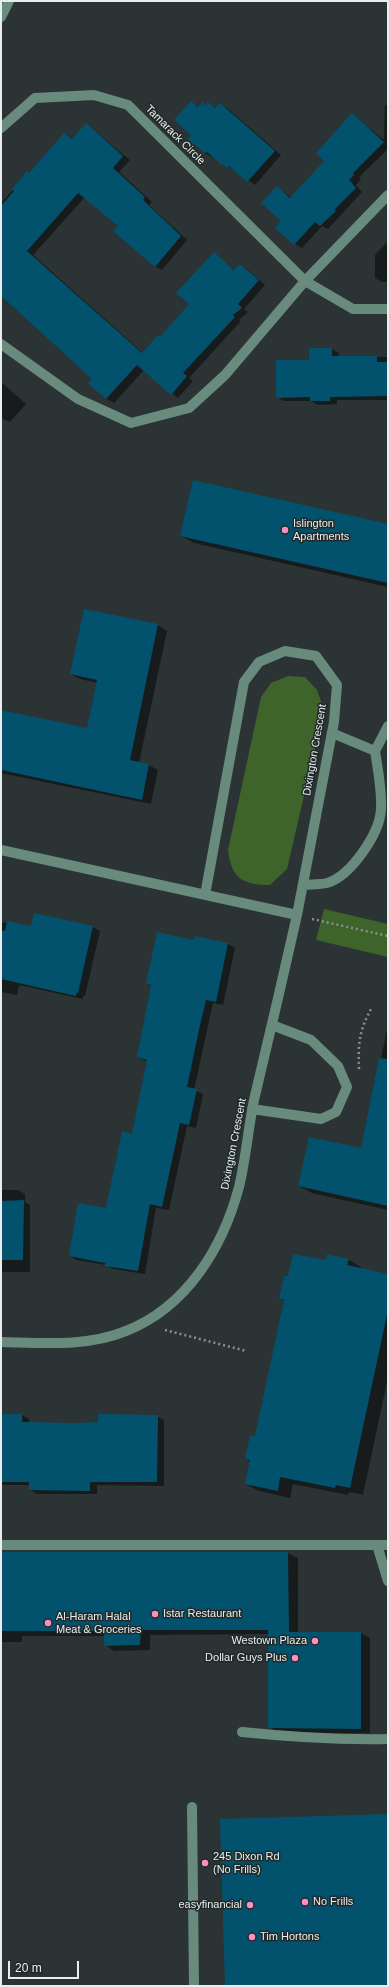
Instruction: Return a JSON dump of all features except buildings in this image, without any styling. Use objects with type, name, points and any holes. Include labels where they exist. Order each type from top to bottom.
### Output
[{"type":"street","points":[[1,17],[9,1]]},
{"type":"street","name":"Tamarack Circle","points":[[1,128],[35,98],[94,95],[128,105],[305,281],[353,309],[388,309]]},
{"type":"street","points":[[1,344],[78,399],[131,423],[189,408],[225,375],[305,281],[388,195]]},
{"type":"street","name":"Dixington Crescent","points":[[1,1342],[81,1343],[125,1332],[142,1324],[181,1296],[206,1265],[228,1218],[239,1186],[252,1109],[297,915],[332,733],[337,685],[316,656],[285,651],[259,662],[244,682],[205,895]]},
{"type":"street","points":[[302,885],[327,883],[342,876],[360,855],[375,830],[381,810],[375,751],[388,726]]},
{"type":"street","points":[[332,733],[375,751]]},
{"type":"street","points":[[1,850],[297,915]]},
{"type":"street","points":[[252,1109],[321,1119],[336,1112],[347,1087],[338,1066],[311,1040],[272,1025]]},
{"type":"street","points":[[1,1545],[388,1545]]},
{"type":"street","points":[[377,1545],[388,1581]]},
{"type":"street","points":[[242,1732],[302,1737],[388,1739]]},
{"type":"street","points":[[192,1807],[194,1986]]},
{"type":"path","points":[[297,915],[333,925],[388,936]]},
{"type":"path","points":[[347,1087],[360,1080],[358,1046],[363,1024],[372,1007]]},
{"type":"path","points":[[142,1324],[246,1351]]},
{"type":"green space","points":[[288,676],[305,677],[317,690],[324,710],[287,869],[270,885],[253,884],[246,882],[236,874],[232,868],[228,850],[261,697],[271,683]]},
{"type":"green space","points":[[324,909],[388,924],[388,957],[316,940]]},
{"type":"place","name":"Islington Apartments","points":[[285,530]]},
{"type":"place","name":"Istar Restaurant","points":[[155,1614]]},
{"type":"place","name":"Al-Haram Halal Meat & Groceries","points":[[48,1623]]},
{"type":"place","name":"Westown Plaza","points":[[315,1641]]},
{"type":"place","name":"Dollar Guys Plus","points":[[295,1658]]},
{"type":"place","name":"245 Dixon Rd (No Frills)","points":[[205,1863]]},
{"type":"place","name":"No Frills","points":[[305,1902]]},
{"type":"place","name":"easyfinancial","points":[[250,1905]]},
{"type":"place","name":"Tim Hortons","points":[[252,1937]]}]
